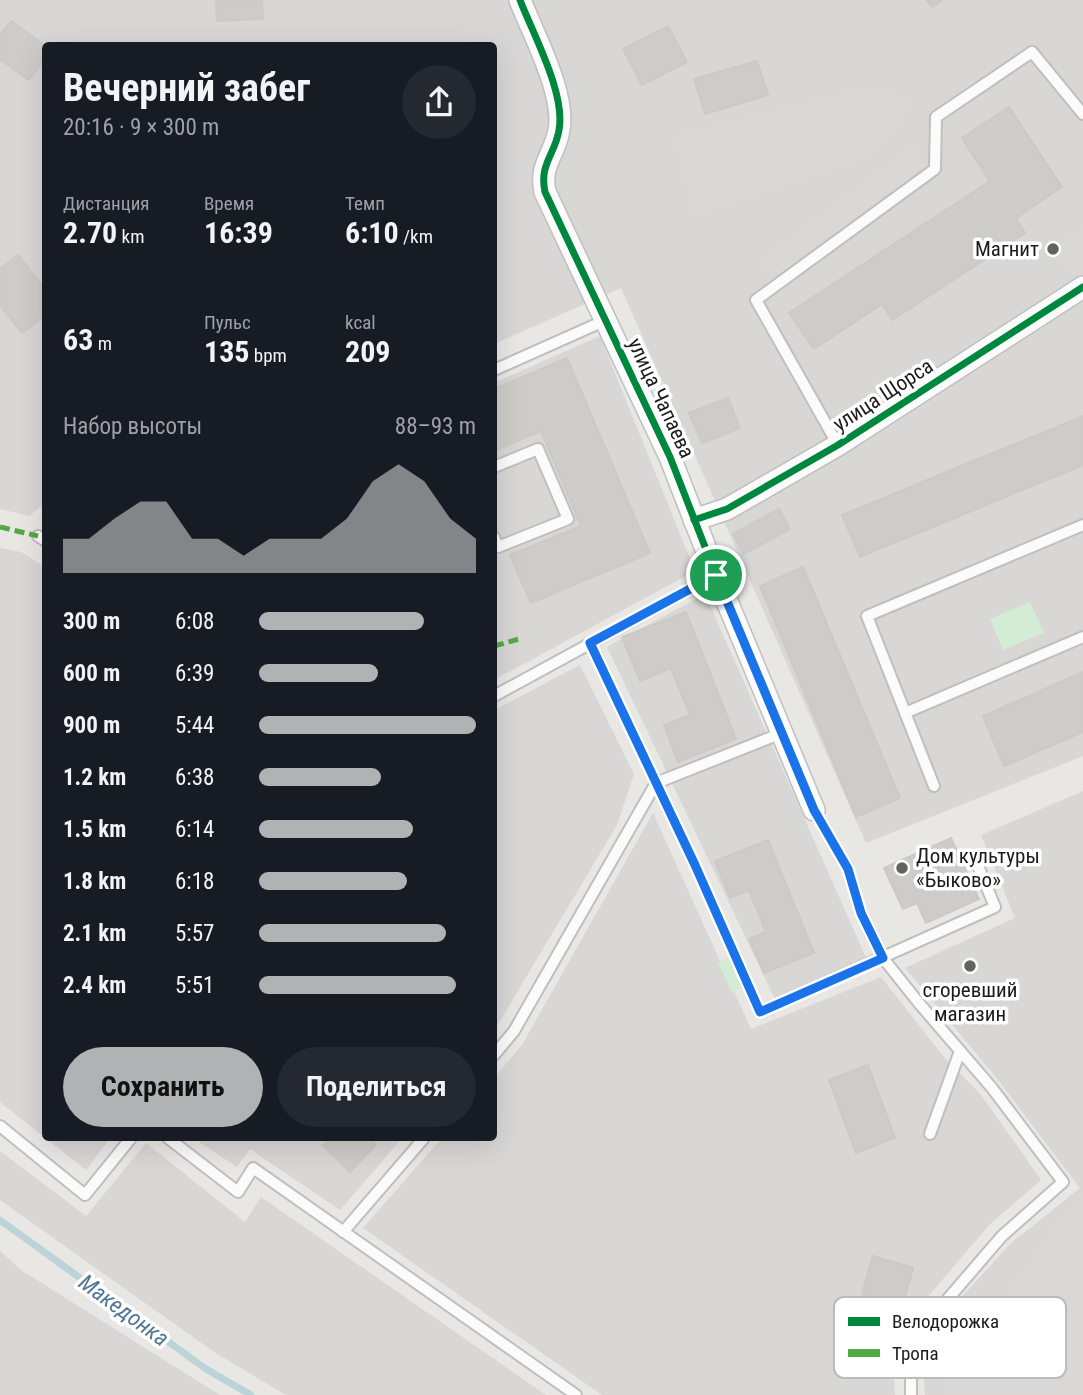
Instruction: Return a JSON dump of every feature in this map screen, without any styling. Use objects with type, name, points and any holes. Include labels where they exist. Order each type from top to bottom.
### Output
[{"type":"street","name":"улица Чапаева","points":[[520,0],[544,58],[559,108],[560,128],[543,173],[545,192],[670,457],[814,810]]},
{"type":"street","name":"улица Щорса","points":[[694,520],[727,509],[838,445],[1083,287]]},
{"type":"lane","points":[[838,445],[757,300],[935,169],[936,117],[1032,52],[1082,109]]},
{"type":"lane","points":[[497,369],[606,320]]},
{"type":"lane","points":[[497,466],[538,449],[568,519],[498,547],[497,544]]},
{"type":"lane","points":[[934,786],[867,617],[1083,525]]},
{"type":"lane","points":[[497,694],[716,575]]},
{"type":"lane","points":[[905,713],[1083,638]]},
{"type":"lane","points":[[590,643],[760,1012],[995,907],[976,861]]},
{"type":"lane","points":[[497,1051],[514,1031],[656,783],[782,733]]},
{"type":"lane","points":[[814,810],[848,869],[861,913],[883,958],[992,1088],[1063,1182],[1002,1236],[950,1297]]},
{"type":"lane","points":[[930,1134],[960,1051]]},
{"type":"lane","points":[[0,1126],[85,1195],[129,1141]]},
{"type":"lane","points":[[172,1141],[238,1192],[253,1168],[576,1395]]},
{"type":"lane","points":[[344,1232],[421,1141]]},
{"type":"shaded area","points":[[0,0],[1083,0],[1083,756],[866,843],[621,288],[497,343],[497,42],[42,42],[42,506],[29,516],[0,509]]},
{"type":"shaded area","points":[[873,87],[909,98],[904,124],[867,158],[693,217],[674,135]]},
{"type":"shaded area","points":[[913,146],[928,168],[769,279],[758,262]]},
{"type":"shaded area","points":[[1083,227],[1083,268],[1071,275],[1054,246]]},
{"type":"shaded area","points":[[600,336],[695,571],[497,678],[497,382]]},
{"type":"shaded area","points":[[0,548],[21,552],[42,565],[42,1135],[0,1102]]},
{"type":"shaded area","points":[[705,594],[867,960],[775,999],[607,647]]},
{"type":"shaded area","points":[[580,665],[634,774],[617,825],[497,1026],[497,708]]},
{"type":"shaded area","points":[[1083,791],[1083,1395],[925,1395],[924,1378],[1066,1378],[1066,1297],[962,1297],[1010,1244],[1080,1188],[995,1076],[905,968],[1015,918],[981,835]]},
{"type":"shaded area","points":[[653,813],[751,1029],[881,977],[944,1057],[982,1096],[1041,1180],[989,1225],[928,1297],[834,1297],[834,1378],[894,1378],[895,1395],[602,1395],[363,1228],[439,1141],[497,1141],[497,1074],[522,1045]]},
{"type":"shaded area","points":[[49,1141],[108,1141],[86,1170]]},
{"type":"shaded area","points":[[198,1141],[399,1141],[340,1210],[250,1149],[237,1167]]},
{"type":"shaded area","points":[[146,1143],[245,1222],[261,1197],[546,1395],[286,1395],[214,1352],[0,1200],[0,1151],[86,1216]]},
{"type":"shaded area","points":[[1083,1189],[1083,1395],[948,1395],[947,1378],[1066,1378],[1066,1297],[1003,1297]]},
{"type":"shaded area","points":[[0,1251],[21,1270],[220,1395],[0,1395]]},
{"type":"green space","points":[[1030,602],[1044,633],[1003,650],[990,619]]},
{"type":"green space","points":[[741,952],[755,982],[732,993],[718,962]]},
{"type":"building","points":[[262,0],[263,19],[217,21],[216,2]]},
{"type":"building","points":[[927,0],[942,0],[932,7]]},
{"type":"building","points":[[11,21],[42,43],[42,62],[29,80],[0,59],[0,35]]},
{"type":"building","points":[[668,26],[687,62],[642,85],[623,49]]},
{"type":"building","points":[[757,61],[768,95],[705,114],[694,79]]},
{"type":"building","points":[[1009,107],[1062,187],[1016,218],[1025,233],[892,320],[882,304],[814,349],[789,313],[990,181],[962,138]]},
{"type":"building","points":[[18,255],[42,285],[42,317],[22,333],[0,305],[0,269]]},
{"type":"building","points":[[567,358],[650,553],[531,603],[510,555],[581,526],[541,431],[497,450],[497,388]]},
{"type":"building","points":[[728,398],[740,428],[702,443],[689,413]]},
{"type":"building","points":[[1083,416],[1083,465],[860,557],[842,515]]},
{"type":"building","points":[[779,509],[790,529],[744,554],[733,534]]},
{"type":"building","points":[[803,567],[900,798],[856,817],[760,586]]},
{"type":"building","points":[[686,612],[736,739],[678,762],[664,725],[690,715],[671,668],[640,681],[622,637]]},
{"type":"building","points":[[1083,672],[1083,732],[1004,766],[983,716]]},
{"type":"building","points":[[951,838],[979,899],[926,923],[917,903],[903,909],[884,868]]},
{"type":"building","points":[[768,840],[814,953],[764,973],[749,939],[766,932],[749,890],[730,898],[715,861]]},
{"type":"building","points":[[868,1065],[895,1138],[856,1153],[829,1080]]},
{"type":"building","points":[[328,1141],[372,1141],[376,1145],[350,1172],[323,1145]]},
{"type":"building","points":[[873,1256],[913,1268],[905,1297],[871,1297],[862,1294]]},
{"type":"waterway","name":"Македонка","points":[[0,1220],[206,1369],[251,1395]]},
{"type":"marked path","points":[[0,527],[38,536]]},
{"type":"marked path","points":[[497,645],[519,639]]},
{"type":"cycle path","points":[[520,0],[558,99],[559,130],[544,174],[545,192],[670,457],[814,810]]},
{"type":"cycle path","points":[[694,520],[727,509],[838,445],[1083,287]]},
{"type":"place","name":"Магнит","points":[[1053,249]]},
{"type":"place","name":"Дом культуры «Быково»","points":[[902,868]]},
{"type":"place","name":"сгоревший магазин","points":[[970,966]]},
{"type":"route","points":[[716,575],[814,810],[848,869],[861,913],[883,958],[760,1012],[695,865],[590,643],[716,575]]}]
